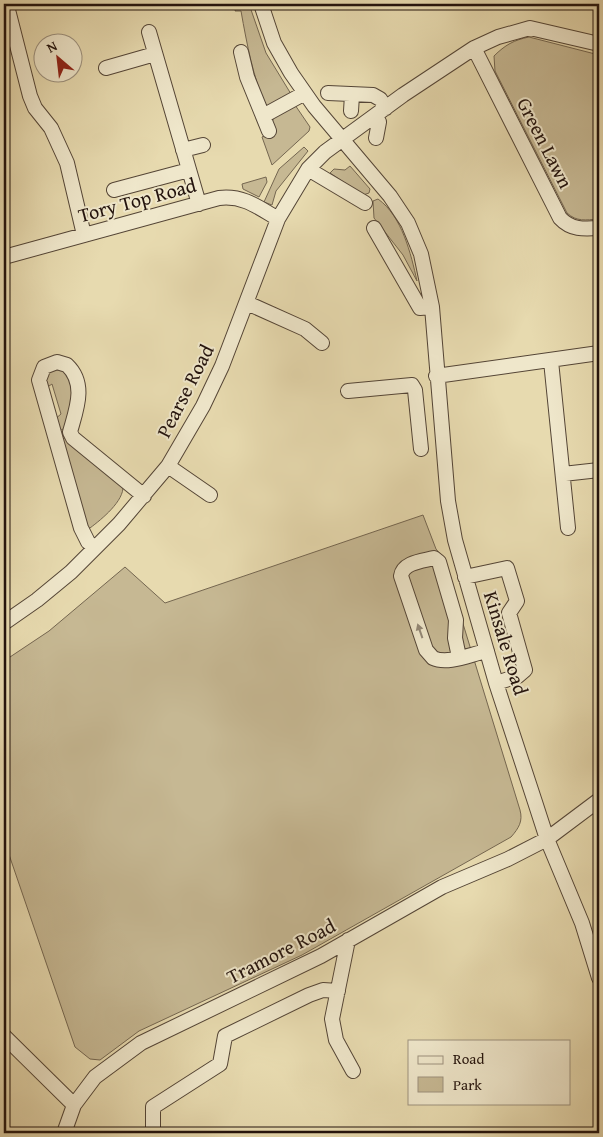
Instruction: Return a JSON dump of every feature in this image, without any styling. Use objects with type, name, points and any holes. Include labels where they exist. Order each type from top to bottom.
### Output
[{"type":"street","name":"Kinsale Road","points":[[260,4],[274,43],[305,93],[390,196],[411,228],[423,260],[432,307],[448,501],[466,577],[496,683],[547,839],[582,923],[599,978]]},
{"type":"street","points":[[10,5],[30,96],[35,108],[52,128],[67,163],[84,235]]},
{"type":"street","points":[[341,135],[380,112],[474,48],[498,37],[530,28],[599,44]]},
{"type":"street","points":[[149,32],[199,204]]},
{"type":"street","name":"Green Lawn","points":[[474,48],[560,218],[569,226],[577,229],[599,228]]},
{"type":"street","points":[[241,52],[247,77],[269,131]]},
{"type":"street","points":[[106,68],[155,54]]},
{"type":"street","points":[[263,116],[305,93]]},
{"type":"street","points":[[328,93],[377,96],[380,112],[376,138]]},
{"type":"street","points":[[351,111],[352,95]]},
{"type":"street","name":"Pearse Road","points":[[5,619],[54,587],[95,548],[144,496],[168,466],[203,406],[226,356],[278,219],[308,170],[341,135]]},
{"type":"street","points":[[183,150],[203,145]]},
{"type":"street","points":[[114,190],[189,170]]},
{"type":"street","points":[[308,170],[365,203]]},
{"type":"street","name":"Tory Top Road","points":[[4,257],[219,198],[238,197],[247,200],[278,219]]},
{"type":"street","points":[[374,228],[405,279],[416,303],[420,308],[432,307]]},
{"type":"street","points":[[247,303],[306,329],[322,343]]},
{"type":"street","points":[[415,390],[437,382],[599,353]]},
{"type":"street","points":[[551,361],[568,528]]},
{"type":"street","points":[[95,548],[88,542],[81,528],[39,380],[40,372],[44,367],[57,362],[67,365],[72,369],[78,383],[78,402],[70,432],[77,442],[144,496]]},
{"type":"street","points":[[348,391],[412,385],[415,390],[421,449]]},
{"type":"street","points":[[56,437],[70,432]]},
{"type":"street","points":[[168,466],[210,495]]},
{"type":"street","points":[[563,474],[599,470]]},
{"type":"street","points":[[455,658],[456,620],[439,562],[434,558],[408,565],[401,571],[400,576],[426,650],[436,659],[455,658],[487,651]]},
{"type":"street","points":[[466,577],[508,568],[517,601],[509,613],[525,670],[518,676],[496,683]]},
{"type":"street","name":"Tramore Road","points":[[64,1133],[74,1105],[95,1077],[141,1043],[292,970],[442,887],[508,859],[547,839],[599,800]]},
{"type":"street","points":[[348,940],[333,1008],[332,1030],[353,1071]]},
{"type":"street","points":[[153,1133],[153,1106],[220,1064],[225,1036],[308,995],[323,990],[338,991]]},
{"type":"street","points":[[4,1036],[74,1105]]},
{"type":"green space","points":[[237,4],[249,4],[266,53],[291,94],[266,108],[257,84],[241,11],[235,11]]},
{"type":"green space","points":[[529,37],[599,55],[599,219],[578,219],[567,213],[495,71],[494,56],[510,44]]},
{"type":"green space","points":[[295,105],[310,127],[309,131],[272,165],[262,137],[275,128],[272,123],[274,116]]},
{"type":"green space","points":[[304,147],[308,151],[276,191],[272,205],[264,202],[279,169]]},
{"type":"green space","points":[[350,166],[370,189],[369,193],[363,195],[330,173],[334,169],[345,170]]},
{"type":"green space","points":[[266,177],[267,182],[259,197],[243,189],[242,184]]},
{"type":"green space","points":[[378,199],[386,206],[399,225],[412,259],[417,281],[403,255],[374,218],[373,201]]},
{"type":"green space","points":[[62,367],[75,384],[65,428],[61,430],[54,420],[61,414],[52,384],[46,388],[47,371]]},
{"type":"green space","points":[[65,438],[123,486],[120,498],[116,504],[90,528],[84,527],[62,439]]},
{"type":"green space","points":[[423,515],[436,549],[446,561],[449,578],[520,810],[521,821],[518,827],[511,837],[302,955],[139,1031],[100,1060],[90,1059],[75,1047],[4,840],[4,661],[49,631],[125,567],[165,603]]}]
